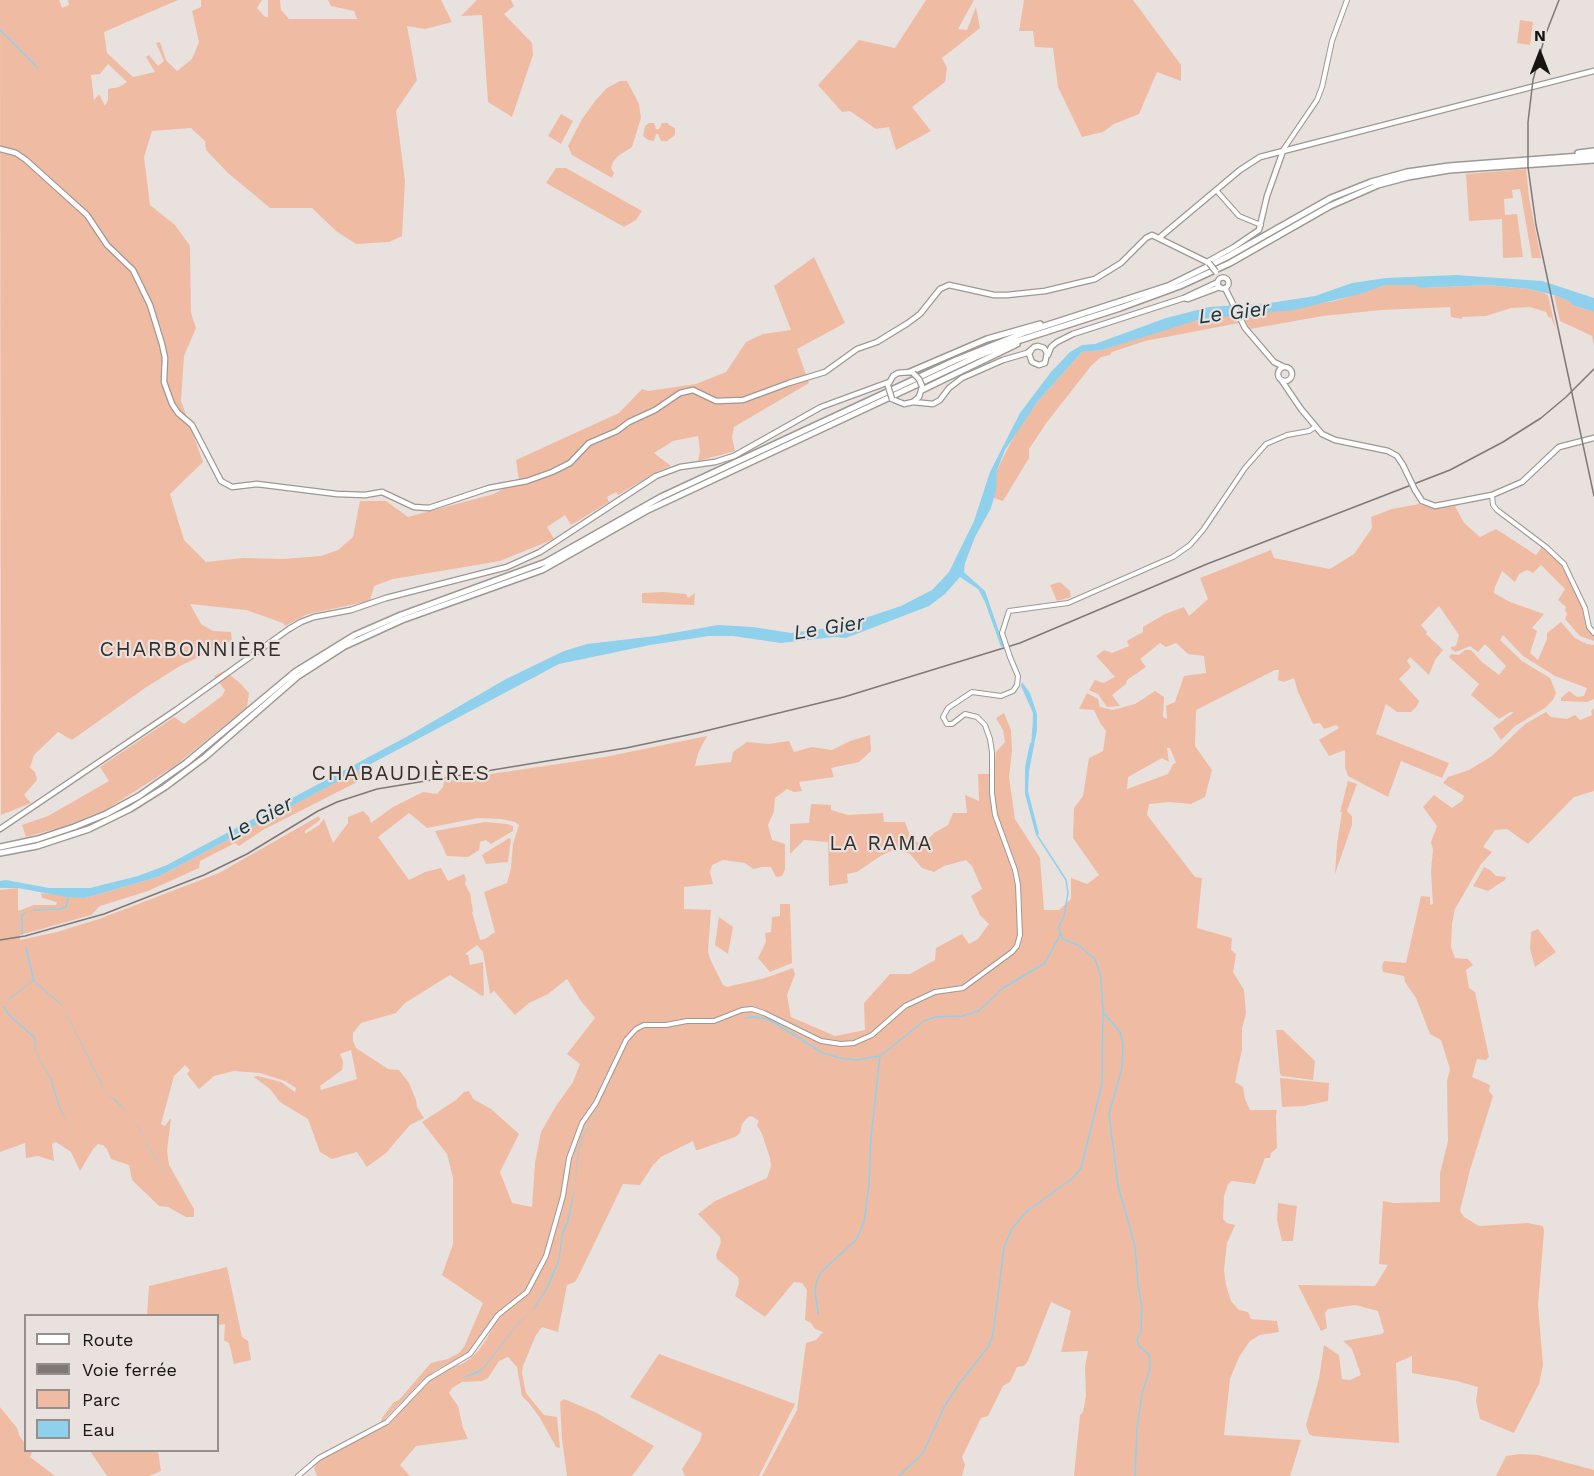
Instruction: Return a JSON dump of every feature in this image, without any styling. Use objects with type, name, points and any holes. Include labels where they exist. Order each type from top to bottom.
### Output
[{"type":"highway","points":[[0,847],[38,839],[74,827],[106,814],[140,796],[186,764],[295,672],[356,635],[401,615],[538,566],[645,505],[956,360],[1001,341],[1142,295],[1195,273],[1331,198],[1371,182],[1427,169],[1594,153]]},
{"type":"highway","points":[[0,854],[37,846],[89,829],[130,809],[165,787],[205,757],[297,677],[345,646],[402,620],[542,570],[646,511],[714,477],[976,357],[1180,286],[1230,263],[1330,206],[1378,185],[1427,173],[1594,162]]},
{"type":"highway","points":[[912,373],[987,339],[1055,320],[1061,321]]},
{"type":"highway","points":[[921,390],[1043,332]]},
{"type":"main road","points":[[1159,238],[1250,162],[1260,157],[1594,71]]},
{"type":"main road","points":[[0,148],[16,153],[26,160],[87,215],[106,245],[133,270],[150,305],[162,344],[165,358],[164,382],[172,404],[178,413],[192,425],[221,482],[232,487],[257,484],[337,494],[365,495],[382,492],[414,507],[429,508],[489,488],[527,481],[552,472],[570,463],[589,443],[617,431],[680,393],[693,390],[716,401],[737,400],[825,372],[857,349],[877,342],[908,323],[920,314],[940,289],[949,285],[994,295],[1045,291],[1095,279],[1121,263],[1152,235],[1208,263],[1228,294],[1242,323],[1256,342],[1274,362],[1292,372],[1289,380],[1291,395]]},
{"type":"main road","points":[[1208,263],[1255,234],[1262,225],[1267,196],[1283,151]]},
{"type":"main road","points":[[1208,286],[1213,278],[1218,279]]},
{"type":"main road","points":[[1184,298],[1218,279]]},
{"type":"main road","points":[[887,387],[892,399],[901,404],[913,402],[927,404],[940,400],[949,388],[962,378],[1003,360],[1038,346],[1051,347],[1073,334],[1188,298],[1218,279]]},
{"type":"main road","points":[[1017,356],[1030,360],[1034,364],[1042,364],[1047,360],[1051,347]]},
{"type":"main road","points":[[1044,348],[1048,355]]},
{"type":"main road","points":[[1030,360],[1029,354],[1032,349]]},
{"type":"main road","points":[[1274,362],[1278,378],[1315,427],[1328,438],[1392,452],[1403,465],[1422,501],[1435,506],[1492,495],[1522,482],[1559,447],[1594,438]]},
{"type":"main road","points":[[1278,373],[1284,367]]},
{"type":"main road","points":[[0,829],[301,622],[507,567],[540,552],[656,476],[680,467],[715,462],[734,456],[821,406],[887,387],[898,373],[912,373],[919,379],[921,398],[927,404]]},
{"type":"main road","points":[[1282,381],[1289,380]]},
{"type":"main road","points":[[874,389],[887,387]]},
{"type":"main road","points":[[913,402],[921,390]]},
{"type":"street","points":[[1283,151],[1317,100],[1332,41],[1347,0]]},
{"type":"street","points":[[1216,190],[1239,216],[1262,225]]},
{"type":"street","points":[[298,1476],[319,1458],[375,1430],[391,1419],[421,1385],[435,1374],[470,1354],[498,1315],[521,1298],[530,1287],[548,1250],[569,1158],[582,1123],[596,1103],[631,1033],[644,1025],[714,1021],[748,1009],[764,1013],[821,1041],[854,1043],[872,1035],[894,1013],[913,1002],[935,992],[956,990],[967,986],[1015,949],[1020,935],[1018,885],[1015,870],[995,815],[992,793],[992,749],[989,733],[981,720],[965,714],[947,724],[943,717],[948,708],[969,693],[978,692],[1001,696],[1013,691],[1017,685],[1018,676],[1002,633],[1009,611],[1068,603],[1173,557],[1191,546],[1245,468],[1266,444],[1315,427]]},
{"type":"street","points":[[1492,495],[1493,505],[1497,510],[1558,558],[1565,567],[1585,608],[1589,627],[1594,633]]},
{"type":"green space","points":[[0,0],[59,0],[62,8],[69,5],[68,0],[178,0],[104,32],[107,53],[133,77],[155,72],[146,57],[149,55],[158,66],[164,61],[156,43],[160,42],[166,60],[177,71],[192,59],[199,42],[192,11],[201,7],[201,0],[262,0],[257,8],[265,17],[268,17],[268,0],[280,0],[281,10],[289,19],[357,19],[354,11],[331,6],[328,0],[441,0],[452,22],[425,29],[407,26],[417,80],[396,111],[405,181],[402,236],[389,242],[356,244],[336,231],[312,208],[270,208],[228,173],[206,150],[205,141],[191,128],[152,131],[144,157],[150,205],[175,225],[190,246],[191,313],[196,328],[184,356],[181,401],[203,462],[170,494],[184,540],[206,562],[243,558],[283,559],[321,556],[338,550],[353,537],[360,501],[386,501],[408,517],[494,494],[519,480],[516,460],[619,413],[642,389],[648,391],[696,384],[726,372],[746,342],[763,334],[791,330],[774,286],[814,257],[845,323],[797,349],[809,383],[734,427],[732,437],[735,451],[698,461],[700,451],[698,436],[673,441],[654,453],[671,466],[656,472],[618,495],[616,492],[607,497],[609,502],[571,525],[565,515],[547,527],[554,539],[500,561],[393,579],[374,586],[370,601],[308,614],[285,626],[283,623],[246,610],[190,604],[201,624],[213,631],[231,632],[232,641],[180,666],[72,740],[58,732],[34,755],[30,768],[35,772],[37,780],[24,795],[31,803],[1,815]],"holes":[[[108,64],[127,82],[119,87],[108,89],[108,100],[105,106],[99,94],[94,100],[91,75],[100,74]]]},
{"type":"green space","points":[[477,0],[511,0],[514,6],[504,14],[532,43],[533,55],[512,117],[488,102],[482,15],[461,16]]},
{"type":"green space","points":[[926,0],[974,0],[958,29],[967,30],[976,7],[980,28],[942,58],[947,68],[945,82],[912,107],[931,131],[896,150],[889,127],[876,129],[850,111],[842,112],[818,85],[859,40],[895,48]]},
{"type":"green space","points":[[1024,0],[1133,0],[1181,65],[1181,81],[1157,72],[1139,114],[1114,124],[1103,132],[1082,137],[1058,87],[1053,48],[1035,47],[1033,31],[1019,31]]},
{"type":"green space","points":[[1520,20],[1533,22],[1530,45],[1517,43]]},
{"type":"green space","points":[[620,81],[627,81],[639,104],[641,118],[632,147],[613,162],[612,178],[572,155],[568,146],[582,119],[595,101],[607,88]]},
{"type":"green space","points":[[561,114],[573,121],[561,144],[548,136]]},
{"type":"green space","points":[[654,123],[656,129],[659,129],[662,123],[668,123],[675,128],[675,135],[667,141],[661,141],[656,134],[654,141],[648,140],[643,136],[645,126]]},
{"type":"green space","points":[[556,168],[566,168],[642,211],[636,220],[624,227],[546,183]]},
{"type":"green space","points":[[1526,169],[1541,258],[1532,258],[1520,189],[1512,190],[1513,198],[1504,199],[1505,215],[1517,214],[1523,257],[1503,258],[1502,219],[1469,221],[1466,174]]},
{"type":"green space","points":[[1385,285],[1416,285],[1421,288],[1487,285],[1529,289],[1548,295],[1556,330],[1551,317],[1549,318],[1546,312],[1530,307],[1511,308],[1486,316],[1462,317],[1462,319],[1451,317],[1450,307],[1381,310],[1323,316],[1250,329],[1243,316],[1335,301]]},
{"type":"green space","points":[[1554,295],[1569,301],[1572,305],[1594,312],[1594,346],[1592,336],[1560,321]]},
{"type":"green space","points":[[1220,316],[1235,316],[1239,323],[1145,341],[1101,357],[1091,366],[1047,422],[1029,449],[1029,458],[1003,501],[994,498],[997,470],[1017,430],[1038,401],[1082,352],[1102,350],[1183,323]]},
{"type":"green space","points":[[1419,504],[1433,509],[1455,506],[1464,523],[1480,537],[1496,529],[1536,555],[1542,547],[1564,566],[1581,603],[1594,641],[1580,636],[1565,619],[1566,607],[1558,600],[1565,589],[1541,565],[1533,573],[1527,570],[1519,574],[1515,582],[1502,571],[1494,593],[1510,602],[1544,614],[1532,628],[1537,631],[1530,653],[1538,660],[1547,639],[1547,633],[1561,622],[1575,638],[1594,645],[1594,699],[1587,702],[1561,701],[1561,698],[1569,691],[1577,697],[1584,696],[1587,688],[1555,676],[1523,656],[1503,635],[1500,640],[1522,661],[1550,678],[1556,693],[1545,708],[1515,726],[1501,740],[1493,728],[1514,712],[1499,719],[1471,695],[1479,684],[1449,657],[1451,654],[1459,655],[1465,650],[1471,650],[1499,675],[1506,666],[1485,644],[1478,652],[1470,646],[1456,652],[1451,649],[1456,646],[1459,635],[1439,606],[1421,625],[1427,632],[1426,634],[1443,650],[1435,660],[1429,675],[1410,657],[1407,661],[1411,667],[1399,679],[1419,701],[1417,706],[1411,712],[1397,712],[1386,704],[1376,734],[1449,763],[1442,778],[1401,761],[1388,797],[1348,776],[1345,767],[1345,750],[1329,756],[1319,740],[1339,728],[1336,725],[1324,729],[1320,723],[1313,724],[1294,678],[1284,682],[1278,680],[1279,670],[1275,670],[1196,710],[1195,746],[1212,770],[1205,797],[1191,804],[1169,802],[1149,804],[1147,815],[1195,877],[1202,878],[1197,928],[1232,938],[1231,950],[1236,954],[1233,972],[1244,990],[1246,1013],[1235,1082],[1243,1087],[1250,1110],[1277,1110],[1277,1148],[1271,1153],[1270,1158],[1265,1158],[1255,1184],[1232,1181],[1228,1184],[1224,1196],[1223,1219],[1235,1225],[1227,1243],[1224,1270],[1231,1301],[1239,1310],[1248,1312],[1251,1319],[1277,1321],[1279,1332],[1260,1335],[1250,1341],[1239,1357],[1230,1379],[1224,1435],[1301,1440],[1290,1476],[1074,1476],[1080,1415],[1083,1412],[1086,1396],[1085,1367],[1088,1351],[1061,1352],[1071,1311],[1051,1302],[1028,1361],[1024,1366],[1017,1367],[1010,1382],[1003,1386],[988,1416],[981,1418],[962,1457],[965,1465],[962,1476],[762,1476],[797,1410],[806,1343],[816,1340],[823,1332],[815,1329],[805,1320],[807,1290],[802,1283],[794,1282],[765,1317],[735,1296],[739,1283],[738,1277],[717,1259],[720,1237],[698,1214],[715,1201],[767,1178],[771,1166],[770,1158],[757,1125],[759,1121],[752,1116],[742,1124],[740,1133],[735,1137],[698,1150],[693,1141],[661,1157],[640,1185],[623,1184],[578,1277],[575,1282],[567,1285],[558,1332],[542,1327],[536,1335],[523,1366],[526,1393],[544,1415],[557,1417],[560,1448],[556,1447],[540,1418],[522,1396],[517,1367],[508,1357],[499,1361],[488,1378],[482,1381],[462,1382],[452,1388],[449,1393],[458,1406],[468,1439],[416,1446],[400,1465],[410,1476],[317,1476],[314,1468],[317,1462],[389,1424],[413,1395],[427,1383],[444,1370],[462,1364],[471,1358],[500,1318],[496,1315],[467,1354],[424,1379],[381,1423],[394,1402],[399,1400],[431,1363],[448,1359],[459,1353],[464,1347],[483,1303],[442,1275],[453,1244],[453,1178],[447,1154],[422,1122],[456,1100],[464,1092],[469,1091],[473,1099],[491,1109],[519,1134],[500,1172],[512,1203],[532,1207],[535,1163],[541,1132],[573,1082],[580,1064],[567,1054],[595,1018],[567,979],[548,994],[529,1003],[515,1015],[494,991],[490,994],[483,952],[477,945],[465,954],[468,955],[470,965],[483,962],[484,995],[482,996],[450,975],[405,1003],[396,1013],[361,1023],[353,1033],[356,1048],[388,1069],[399,1070],[409,1083],[417,1107],[424,1118],[410,1125],[386,1153],[367,1167],[357,1152],[332,1159],[320,1152],[308,1119],[280,1102],[270,1089],[254,1077],[281,1082],[295,1092],[296,1088],[285,1081],[260,1073],[234,1071],[214,1076],[199,1089],[187,1074],[190,1070],[185,1065],[174,1076],[161,1124],[165,1126],[171,1119],[167,1151],[169,1165],[194,1209],[194,1217],[186,1217],[168,1207],[159,1206],[132,1180],[129,1165],[111,1159],[103,1145],[98,1144],[93,1149],[80,1171],[71,1152],[56,1142],[52,1144],[54,1161],[38,1156],[26,1158],[25,1143],[0,1152],[0,890],[18,888],[18,911],[34,905],[56,905],[57,902],[42,898],[41,893],[85,898],[158,877],[359,770],[365,778],[263,830],[239,846],[235,843],[200,861],[199,868],[148,891],[100,906],[91,915],[20,935],[20,940],[99,919],[219,873],[319,816],[320,820],[305,831],[305,834],[324,819],[333,843],[348,823],[348,817],[363,811],[371,823],[393,807],[423,792],[437,794],[443,787],[444,781],[605,757],[707,736],[698,753],[695,766],[731,762],[733,752],[747,742],[768,744],[789,741],[794,752],[812,747],[832,750],[870,735],[871,751],[859,762],[831,768],[834,777],[799,782],[802,791],[794,792],[787,789],[775,798],[774,811],[768,825],[772,840],[785,844],[785,869],[782,876],[776,877],[771,867],[753,869],[745,863],[723,860],[712,865],[710,872],[713,884],[684,887],[684,909],[711,910],[708,951],[723,985],[727,987],[765,978],[793,968],[795,974],[787,995],[791,1017],[835,1036],[865,1030],[864,1003],[890,974],[910,974],[935,960],[936,948],[962,934],[969,944],[978,939],[989,924],[980,915],[971,896],[982,889],[972,866],[966,860],[944,866],[934,872],[922,868],[900,846],[857,872],[847,874],[848,883],[829,886],[828,842],[804,840],[790,854],[790,824],[809,823],[811,804],[831,805],[831,810],[848,815],[883,813],[884,822],[905,822],[912,841],[924,843],[934,833],[948,825],[953,813],[967,813],[965,795],[979,801],[978,774],[994,774],[996,752],[1005,742],[1003,730],[996,718],[1004,713],[1011,730],[1012,751],[1009,777],[1015,819],[1040,858],[1044,910],[1059,910],[1071,899],[1071,878],[1087,884],[1099,875],[1073,838],[1074,808],[1083,796],[1089,758],[1103,751],[1106,731],[1094,710],[1079,709],[1087,693],[1098,699],[1100,707],[1113,710],[1135,704],[1155,691],[1164,697],[1163,717],[1167,719],[1166,706],[1175,702],[1184,676],[1206,673],[1204,656],[1188,654],[1176,643],[1166,647],[1160,643],[1140,659],[1146,667],[1127,680],[1126,684],[1112,695],[1120,706],[1107,707],[1098,694],[1089,690],[1095,680],[1103,683],[1115,677],[1096,656],[1104,650],[1112,653],[1129,646],[1127,641],[1143,632],[1143,627],[1165,614],[1184,607],[1189,616],[1208,599],[1200,578],[1271,550],[1274,558],[1330,569],[1354,554],[1372,528],[1371,517],[1392,509]],"holes":[[[1167,748],[1170,748],[1176,763],[1173,764],[1168,774],[1127,789],[1128,777],[1162,758],[1169,762]],[[409,813],[427,828],[478,818],[501,819],[519,825],[513,844],[507,883],[484,892],[495,932],[480,940],[464,874],[448,881],[441,868],[425,872],[409,880],[378,837]],[[351,1050],[357,1079],[321,1090],[320,1086],[342,1070],[343,1062],[340,1054]]]},
{"type":"green space","points":[[1060,582],[1070,591],[1071,597],[1057,601],[1050,585]]},
{"type":"green space","points":[[642,593],[686,594],[688,598],[695,593],[694,605],[642,603]]},
{"type":"green space","points":[[224,671],[249,693],[247,707],[176,765],[107,809],[62,827],[26,837],[22,825],[48,816],[109,781],[100,767],[174,717],[184,724],[222,696],[225,690],[214,676]]},
{"type":"green space","points":[[1594,708],[1594,791],[1574,797],[1528,844],[1507,829],[1495,830],[1483,847],[1492,852],[1481,864],[1455,909],[1452,924],[1451,947],[1455,958],[1468,959],[1473,965],[1466,970],[1469,988],[1475,992],[1489,1057],[1486,1060],[1477,1059],[1472,1077],[1490,1085],[1489,1091],[1493,1096],[1460,1211],[1464,1217],[1479,1226],[1528,1223],[1543,1226],[1538,1305],[1543,1365],[1539,1384],[1514,1433],[1480,1419],[1476,1401],[1478,1387],[1412,1373],[1412,1356],[1396,1363],[1399,1443],[1313,1436],[1309,1434],[1306,1425],[1319,1379],[1324,1345],[1339,1355],[1342,1379],[1350,1380],[1361,1375],[1352,1349],[1343,1341],[1384,1332],[1378,1311],[1355,1305],[1328,1309],[1325,1313],[1327,1328],[1321,1331],[1298,1285],[1375,1286],[1388,1265],[1379,1264],[1383,1201],[1393,1203],[1440,1202],[1440,1173],[1448,1141],[1447,1081],[1450,1069],[1441,1040],[1430,1034],[1416,998],[1405,982],[1404,976],[1383,972],[1382,966],[1384,961],[1406,963],[1421,896],[1430,897],[1430,905],[1433,904],[1431,842],[1437,826],[1423,807],[1434,795],[1452,808],[1462,801],[1464,796],[1443,783],[1448,777],[1469,770],[1492,756],[1525,724],[1546,712],[1551,717],[1567,719],[1575,715],[1580,720],[1592,715],[1591,711]]},
{"type":"green space","points":[[1348,781],[1357,784],[1347,811],[1352,816],[1352,825],[1335,874],[1342,812],[1340,812]]},
{"type":"green space","points":[[485,822],[507,824],[513,826],[513,831],[491,844],[486,840],[480,842],[479,850],[468,857],[447,856],[435,831]]},
{"type":"green space","points":[[509,838],[511,839],[508,862],[486,864],[482,855]]},
{"type":"green space","points":[[1484,867],[1496,876],[1506,877],[1505,880],[1488,891],[1473,886]]},
{"type":"green space","points":[[780,904],[790,904],[792,963],[770,972],[758,958],[766,942],[765,933],[771,932],[772,917],[780,916]]},
{"type":"green space","points":[[719,917],[733,927],[728,954],[715,945]]},
{"type":"green space","points":[[1538,929],[1556,952],[1535,967],[1530,949],[1531,932]]},
{"type":"green space","points":[[1276,1030],[1283,1030],[1315,1061],[1313,1080],[1280,1074]]},
{"type":"green space","points":[[1280,1078],[1329,1083],[1328,1101],[1304,1106],[1282,1107]]},
{"type":"green space","points":[[1278,1203],[1297,1206],[1293,1241],[1282,1241],[1277,1220]]},
{"type":"green space","points":[[227,1267],[242,1337],[248,1341],[251,1360],[234,1364],[229,1343],[224,1340],[225,1324],[219,1325],[219,1314],[147,1314],[149,1286]]},
{"type":"green space","points":[[659,1354],[795,1404],[759,1476],[685,1476],[682,1469],[700,1441],[702,1433],[630,1397]]},
{"type":"green space","points":[[564,1399],[595,1412],[654,1446],[632,1476],[567,1476],[560,1402]]},
{"type":"green space","points":[[0,1407],[17,1428],[24,1442],[24,1452],[32,1452],[30,1457],[55,1476],[0,1476]]},
{"type":"green space","points":[[91,1452],[158,1452],[161,1471],[149,1476],[107,1476]]},
{"type":"green space","points":[[1538,1455],[1594,1470],[1594,1476],[1496,1476],[1506,1456]]},
{"type":"water","name":"Le Gier","points":[[1456,275],[1542,281],[1594,298],[1594,312],[1572,305],[1569,301],[1554,295],[1529,289],[1488,285],[1421,288],[1415,285],[1385,285],[1360,294],[1294,310],[1201,319],[1102,350],[1082,352],[1038,401],[1005,450],[997,470],[996,490],[991,508],[975,537],[965,563],[964,572],[985,591],[1004,646],[1001,647],[978,589],[960,577],[945,594],[929,606],[846,638],[834,637],[781,643],[733,636],[709,636],[650,645],[559,664],[158,877],[85,898],[66,897],[18,888],[0,888],[0,881],[6,880],[49,888],[90,888],[138,876],[167,865],[408,736],[506,679],[564,651],[587,644],[656,636],[718,625],[753,627],[791,633],[827,628],[901,606],[932,590],[949,572],[974,521],[990,472],[1020,413],[1051,372],[1070,352],[1082,345],[1095,344],[1166,318],[1209,307],[1270,303],[1315,296],[1352,283],[1386,278]]},
{"type":"water","points":[[1022,682],[1030,693],[1037,714],[1037,730],[1028,791],[1039,834],[1036,835],[1025,794],[1025,767],[1032,742],[1033,713],[1021,686]]},
{"type":"water","points":[[33,980],[58,1001],[63,1007],[107,1096],[62,1006],[33,981],[11,998],[4,1006],[10,1015],[35,1037],[36,1052],[51,1078],[69,1129],[58,1105],[50,1078],[35,1051],[34,1038],[9,1016],[3,1007],[11,997]]},
{"type":"water","points":[[601,1109],[583,1137],[578,1157],[575,1188],[569,1220],[563,1235],[559,1262],[546,1291],[532,1311],[545,1290],[558,1261],[562,1233],[575,1186],[577,1159],[582,1137]]},
{"type":"water","points":[[129,1114],[140,1129],[169,1180],[151,1152],[140,1130]]},
{"type":"water","points":[[530,1313],[519,1323],[485,1367],[478,1373],[460,1379],[483,1368],[519,1322]]},
{"type":"waterway","points":[[0,30],[37,67]]},
{"type":"waterway","points":[[1032,742],[1033,729]]},
{"type":"waterway","points":[[1037,835],[1066,880],[1068,893],[1064,916],[1059,926],[1060,934]]},
{"type":"waterway","points":[[34,910],[66,907],[68,898]]},
{"type":"waterway","points":[[22,934],[22,915],[26,912]]},
{"type":"waterway","points":[[1061,934],[1063,939],[1078,945],[1095,959],[1101,977],[1103,1012],[1120,1032],[1123,1044],[1122,1068],[1109,1114],[1118,1186],[1135,1246],[1142,1307],[1141,1331],[1137,1339],[1138,1345],[1149,1355],[1150,1362],[1142,1393],[1137,1428],[1135,1476]]},
{"type":"waterway","points":[[745,1018],[768,1019],[823,1053],[840,1058],[856,1060],[880,1056],[924,1021],[935,1017],[962,1016],[979,1011],[1003,988],[1045,963],[1060,935]]},
{"type":"waterway","points":[[26,948],[34,981]]},
{"type":"waterway","points":[[899,1476],[923,1453],[944,1407],[989,1346],[993,1334],[1004,1248],[1011,1230],[1026,1212],[1074,1177],[1081,1168],[1102,1084],[1103,1013]]},
{"type":"waterway","points":[[818,1314],[815,1290],[817,1280],[822,1271],[856,1240],[864,1222],[880,1056]]},
{"type":"railway","points":[[1559,0],[1545,36],[1533,80],[1528,122],[1528,167],[1536,225],[1594,496]]},
{"type":"railway","points":[[0,940],[25,936],[104,914],[204,875],[247,854],[318,811],[377,789],[626,748],[697,733],[844,697],[1020,643],[1207,564],[1450,470],[1503,442],[1541,418],[1594,369]]},
{"type":"district","name":"CHARBONNIÈRE","points":[[191,650]]},
{"type":"district","name":"CHABAUDIÈRES","points":[[401,774]]},
{"type":"district","name":"LA RAMA","points":[[881,844]]}]
